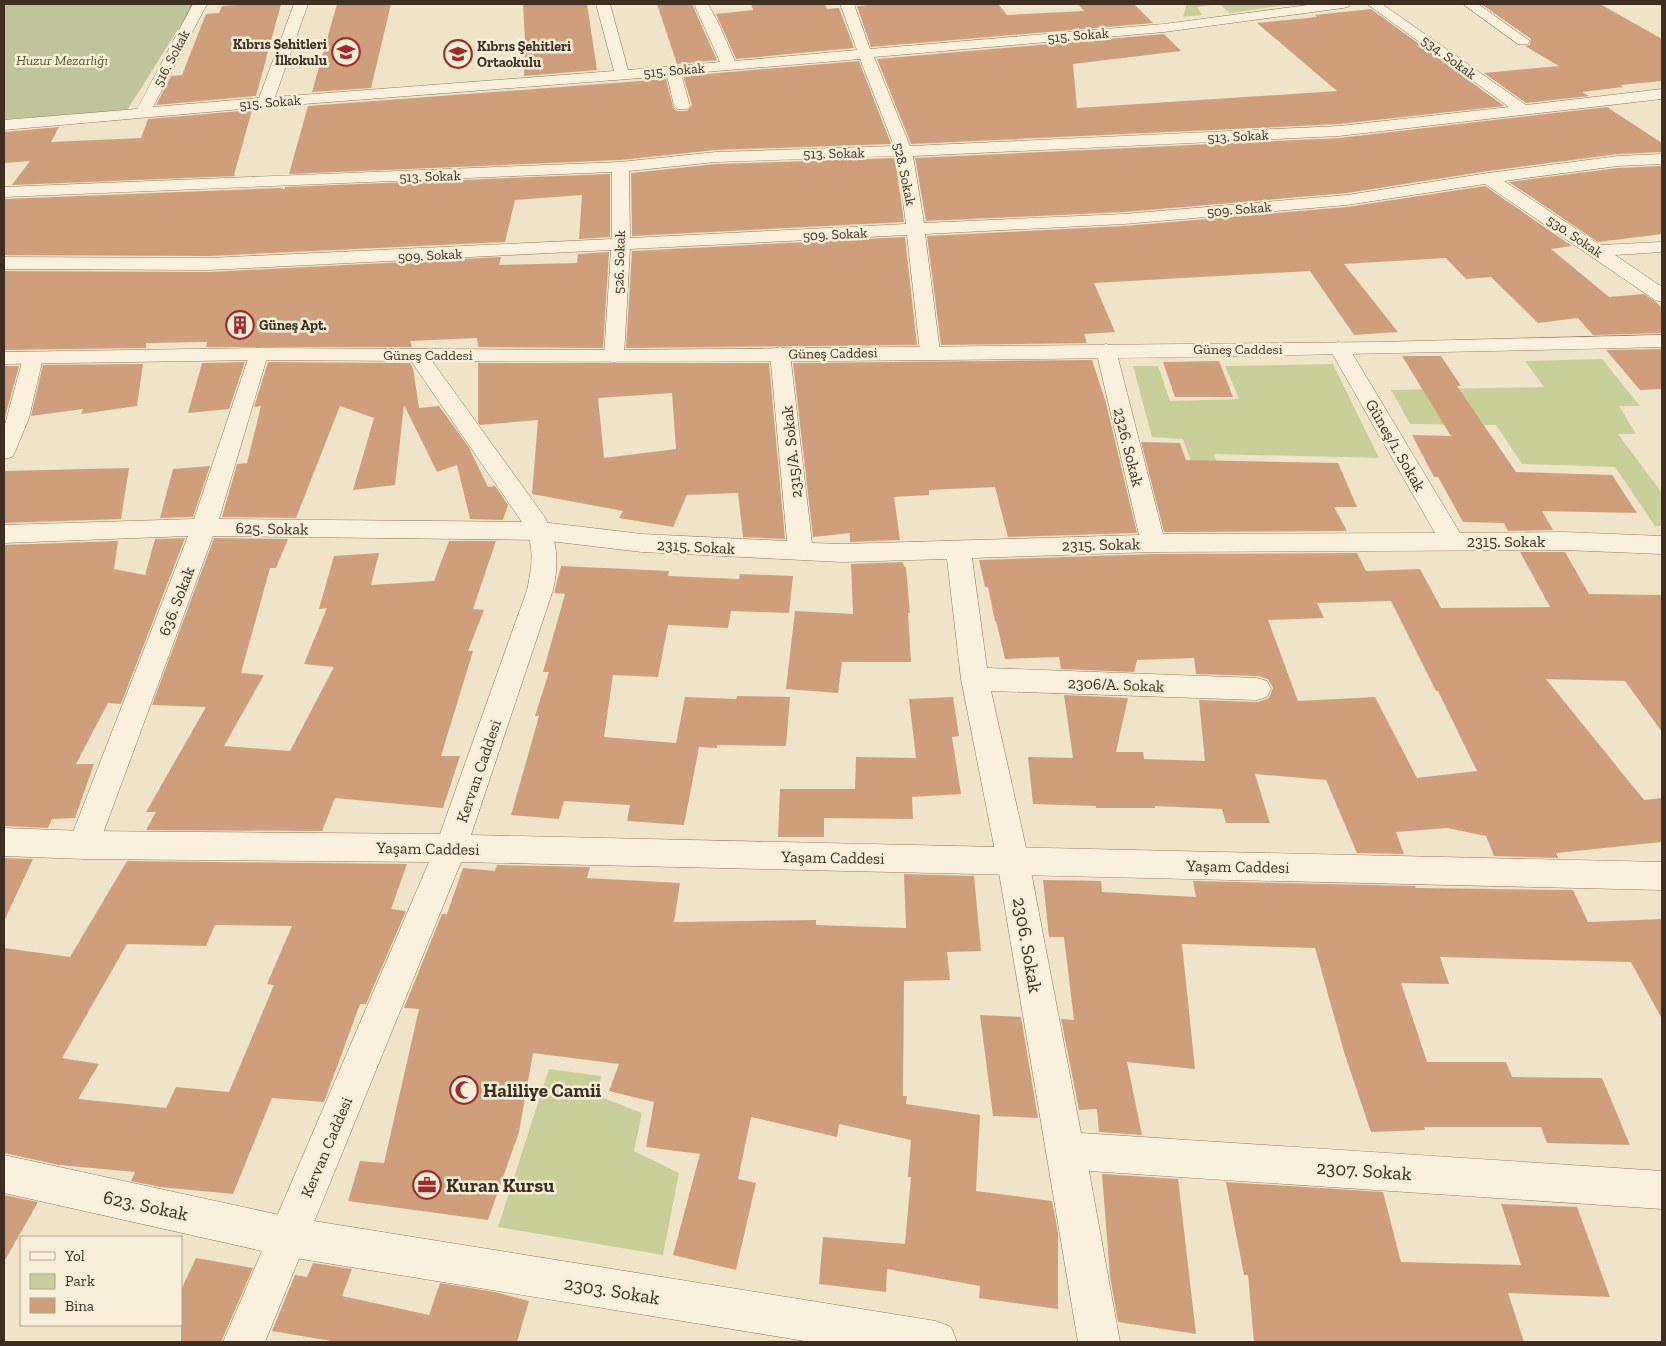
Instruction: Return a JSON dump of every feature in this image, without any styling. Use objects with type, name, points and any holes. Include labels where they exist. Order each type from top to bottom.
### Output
[{"type":"street","name":"516. Sokak","points":[[142,113],[200,4]]},
{"type":"street","points":[[266,102],[301,4]]},
{"type":"street","points":[[602,4],[622,75]]},
{"type":"street","points":[[701,4],[711,22],[729,65]]},
{"type":"street","name":"528. Sokak","points":[[848,4],[865,54],[904,151],[930,352]]},
{"type":"street","name":"515. Sokak","points":[[4,124],[622,75],[1164,28],[1343,4]]},
{"type":"street","name":"534. Sokak","points":[[1374,4],[1523,110]]},
{"type":"street","points":[[1470,4],[1524,41]]},
{"type":"street","points":[[1163,12],[1164,28]]},
{"type":"street","points":[[673,70],[682,106]]},
{"type":"street","name":"513. Sokak","points":[[4,192],[620,167],[716,156],[904,151],[1339,131],[1662,94]]},
{"type":"street","name":"509. Sokak","points":[[4,263],[209,264],[621,246],[1124,219],[1338,200],[1618,161],[1662,159]]},
{"type":"street","name":"526. Sokak","points":[[614,356],[621,246],[620,167]]},
{"type":"street","name":"530. Sokak","points":[[1488,178],[1662,296]]},
{"type":"street","points":[[1597,251],[1662,246]]},
{"type":"street","name":"Güneş Caddesi","points":[[4,358],[258,354],[614,356],[1339,348],[1662,341]]},
{"type":"street","name":"Güneş/1. Sokak","points":[[1339,348],[1452,541]]},
{"type":"street","name":"2326. Sokak","points":[[1106,350],[1153,543]]},
{"type":"street","name":"2315/A. Sokak","points":[[780,353],[800,551]]},
{"type":"street","name":"636. Sokak","points":[[84,846],[204,527],[258,354]]},
{"type":"street","name":"Kervan Caddesi","points":[[244,1342],[451,848],[540,590],[546,564],[540,531],[417,355]]},
{"type":"street","points":[[4,452],[24,402],[33,358]]},
{"type":"street","name":"625. Sokak","points":[[4,534],[204,527],[540,531]]},
{"type":"street","name":"2315. Sokak","points":[[540,531],[642,543],[842,552],[1153,543],[1564,541],[1662,545]]},
{"type":"street","name":"2306. Sokak","points":[[958,548],[975,679],[1013,861],[1099,1342]]},
{"type":"street","name":"2306/A. Sokak","points":[[975,679],[1257,689]]},
{"type":"street","name":"Yaşam Caddesi","points":[[4,842],[84,846],[451,848],[1662,876]]},
{"type":"street","name":"2307. Sokak","points":[[1066,1151],[1662,1190]]},
{"type":"street","name":"623. Sokak","points":[[4,1174],[289,1237]]},
{"type":"street","name":"2303. Sokak","points":[[289,1237],[936,1342]]},
{"type":"green space","name":"Huzur Mezarlığı","points":[[4,4],[194,4],[126,112],[4,119]]},
{"type":"green space","points":[[1187,4],[1219,4],[1197,7],[1202,15],[1183,17]]},
{"type":"green space","points":[[1219,4],[1293,4],[1230,13]]},
{"type":"green space","points":[[1602,359],[1640,406],[1619,406],[1636,434],[1618,434],[1662,493],[1662,526],[1655,526],[1615,467],[1522,464],[1496,425],[1410,424],[1391,390],[1544,387],[1525,361]]},
{"type":"green space","points":[[1333,364],[1379,458],[1214,454],[1237,523],[1213,523],[1183,439],[1152,437],[1133,366],[1158,366],[1170,401],[1239,399],[1225,366]]},
{"type":"green space","points":[[549,1069],[601,1076],[598,1096],[642,1113],[634,1151],[679,1173],[663,1255],[498,1227]]},
{"type":"building","points":[[281,4],[256,96],[156,105],[171,76],[182,75],[206,14],[219,13],[222,6]]},
{"type":"building","points":[[337,4],[391,4],[371,88],[312,92]]},
{"type":"building","points":[[523,4],[587,4],[597,70],[524,76],[525,39]]},
{"type":"building","points":[[657,4],[692,4],[717,60],[677,64]]},
{"type":"building","points":[[751,4],[825,4],[827,9],[839,8],[854,48],[736,59],[716,14],[753,10]]},
{"type":"building","points":[[878,4],[998,4],[1007,15],[1084,11],[1078,4],[1134,4],[1153,23],[871,47],[857,6]]},
{"type":"building","points":[[1481,4],[1600,4],[1662,39],[1662,81],[1620,85],[1623,87],[1582,92],[1589,96],[1526,103],[1484,73],[1559,66],[1525,46],[1530,45],[1531,39]]},
{"type":"building","points":[[1371,9],[1504,106],[1339,124],[911,144],[877,59],[1164,34],[1181,51],[1073,64],[1077,108],[1337,91],[1257,23]]},
{"type":"building","points":[[859,61],[891,144],[716,150],[620,160],[289,174],[308,106],[666,79],[673,107],[677,111],[687,111],[692,105],[683,76]]},
{"type":"building","points":[[1607,107],[1662,143],[1662,152],[1618,154],[1488,171],[1347,193],[1124,212],[926,221],[915,158],[1339,138]]},
{"type":"building","points":[[252,110],[234,175],[236,176],[12,185],[30,161],[4,163],[4,132],[59,127],[51,142],[141,138],[148,119]]},
{"type":"building","points":[[895,158],[904,222],[632,236],[631,173],[716,164]]},
{"type":"building","points":[[1662,166],[1662,234],[1598,242],[1509,182],[1618,168]]},
{"type":"building","points":[[610,174],[610,237],[579,239],[582,195],[515,200],[505,242],[209,256],[4,255],[4,199],[285,189],[285,187]]},
{"type":"building","points":[[1485,186],[1572,246],[1551,249],[1609,297],[1644,294],[1656,302],[1662,308],[1662,333],[1593,335],[1578,318],[1538,323],[1491,277],[1466,279],[1446,258],[1344,264],[1398,332],[1354,335],[1310,271],[1094,283],[1115,332],[1084,334],[1087,343],[941,345],[927,236],[1124,226],[1347,207]]},
{"type":"building","points":[[905,237],[917,345],[626,348],[632,251]]},
{"type":"building","points":[[609,252],[603,348],[478,347],[477,338],[410,341],[412,347],[206,347],[207,342],[146,343],[146,348],[4,350],[4,271],[209,272],[501,257],[499,265],[577,263],[578,254]]},
{"type":"building","points":[[1662,349],[1662,389],[1640,390],[1606,350]]},
{"type":"building","points":[[1402,356],[1441,356],[1461,386],[1457,386],[1516,472],[1612,475],[1637,513],[1542,511],[1553,530],[1508,531],[1504,523],[1463,522],[1438,477],[1434,477],[1412,435],[1451,436]]},
{"type":"building","points":[[1092,360],[1106,403],[1137,533],[1008,537],[995,487],[929,490],[929,495],[894,497],[900,540],[850,542],[850,533],[813,537],[793,363]]},
{"type":"building","points":[[1219,361],[1233,397],[1175,397],[1163,362]]},
{"type":"building","points":[[245,362],[229,409],[188,413],[202,363]]},
{"type":"building","points":[[268,362],[410,363],[413,368],[419,408],[439,406],[468,446],[488,487],[495,486],[508,505],[503,520],[470,519],[457,465],[437,472],[404,405],[395,485],[353,490],[374,418],[340,406],[296,518],[222,517],[237,464],[247,463],[261,406],[254,407]]},
{"type":"building","points":[[478,363],[769,363],[785,539],[743,537],[738,493],[687,495],[673,527],[619,518],[623,511],[532,494],[538,420],[480,425],[478,422]],"holes":[[[672,393],[676,449],[604,458],[598,398]]]},
{"type":"building","points":[[143,364],[137,406],[81,414],[83,409],[31,416],[43,365]]},
{"type":"building","points":[[4,366],[19,366],[4,421]]},
{"type":"building","points":[[1141,442],[1180,443],[1186,460],[1338,463],[1357,507],[1334,507],[1347,531],[1164,532]]},
{"type":"building","points":[[210,466],[193,517],[160,518],[173,469]]},
{"type":"building","points":[[129,468],[121,519],[4,523],[4,471]]},
{"type":"building","points":[[185,538],[121,704],[108,703],[76,764],[94,764],[75,818],[52,819],[48,828],[4,826],[4,545],[118,541],[114,569],[145,575],[155,539]]},
{"type":"building","points":[[214,538],[288,539],[276,568],[270,568],[241,673],[264,675],[224,746],[290,751],[334,667],[304,664],[327,608],[319,609],[334,556],[379,553],[371,585],[434,581],[449,541],[496,541],[473,609],[484,610],[468,651],[473,651],[441,756],[460,756],[443,808],[335,798],[322,831],[146,830],[156,812],[146,812],[206,707],[152,705]]},
{"type":"building","points":[[1520,552],[1565,552],[1589,594],[1662,595],[1662,732],[1625,681],[1546,679],[1644,800],[1662,798],[1662,842],[1556,853],[1558,858],[1494,856],[1486,836],[1447,828],[1396,832],[1404,854],[1357,853],[1326,780],[1255,774],[1270,823],[1226,823],[1222,809],[1155,806],[1155,808],[1096,808],[1096,806],[1033,804],[1028,757],[1073,758],[1064,695],[1128,698],[1116,752],[1143,752],[1144,759],[1205,761],[1199,700],[1258,702],[1269,698],[1273,688],[1268,679],[1258,676],[1196,674],[1194,658],[1137,660],[1134,672],[1061,669],[1059,657],[1005,659],[988,587],[985,587],[979,560],[1153,554],[1357,553],[1366,571],[1420,569],[1441,608],[1550,607]],"holes":[[[1391,601],[1436,691],[1438,691],[1477,771],[1417,778],[1375,697],[1298,701],[1268,620],[1324,618],[1317,603]]]},
{"type":"building","points":[[903,562],[904,567],[906,567],[910,613],[908,613],[911,662],[842,662],[838,693],[786,689],[795,611],[853,614],[851,564]]},
{"type":"building","points":[[561,566],[669,571],[668,576],[739,579],[740,574],[793,576],[789,613],[731,611],[728,628],[668,625],[658,677],[613,675],[604,737],[676,743],[685,697],[736,699],[737,696],[790,697],[786,746],[717,745],[717,748],[699,747],[684,825],[627,821],[630,805],[564,801],[559,819],[511,815],[539,716],[535,716],[549,672],[543,672],[565,594],[554,593]]},
{"type":"building","points":[[953,697],[959,736],[952,737],[961,794],[912,797],[913,819],[824,818],[824,837],[778,837],[780,789],[855,789],[856,757],[916,758],[909,699]]},
{"type":"building","points":[[4,858],[33,859],[4,921]]},
{"type":"building","points":[[127,861],[407,864],[391,909],[406,911],[366,1004],[360,1004],[324,1102],[272,1098],[233,1194],[160,1187],[131,1181],[135,1172],[59,1165],[4,1153],[4,948],[70,957]],"holes":[[[215,925],[292,926],[267,984],[274,985],[229,1092],[176,1087],[166,1108],[78,1099],[99,1064],[62,1058],[127,944],[206,946]]]},
{"type":"building","points":[[497,865],[590,867],[587,878],[680,883],[674,922],[816,920],[816,925],[906,928],[904,874],[974,876],[981,951],[947,952],[950,980],[904,981],[903,1096],[907,1096],[906,1104],[980,1115],[976,1191],[1052,1201],[1058,1232],[1058,1309],[979,1298],[980,1286],[887,1269],[886,1292],[819,1284],[823,1237],[905,1244],[911,1177],[908,1177],[911,1140],[839,1124],[837,1137],[751,1117],[738,1179],[756,1183],[736,1270],[673,1255],[700,1154],[646,1147],[654,1102],[609,1091],[619,1064],[533,1053],[519,1132],[488,1220],[348,1201],[360,1161],[384,1163],[419,1009],[404,1008],[442,914],[447,914],[463,868],[495,871]]},
{"type":"building","points":[[1043,880],[1101,881],[1102,892],[1196,897],[1193,881],[1415,886],[1416,888],[1573,890],[1588,922],[1662,919],[1662,1019],[1631,962],[1440,957],[1449,984],[1401,983],[1427,1062],[1506,1062],[1512,1077],[1602,1078],[1630,1145],[1547,1143],[1541,1127],[1424,1127],[1425,1130],[1371,1132],[1345,1055],[1315,948],[1182,944],[1195,1069],[1127,1062],[1142,1135],[1099,1132],[1097,1109],[1079,1110],[1061,1019],[1074,1020],[1064,937],[1049,937]]},
{"type":"building","points":[[980,1015],[1021,1017],[1038,1118],[993,1116]]},
{"type":"building","points":[[1102,1174],[1178,1179],[1196,1334],[1118,1322],[1110,1276]]},
{"type":"building","points":[[1226,1182],[1383,1192],[1401,1262],[1521,1265],[1501,1204],[1577,1207],[1610,1297],[1508,1293],[1524,1342],[1254,1342],[1248,1275],[1244,1275]]},
{"type":"building","points":[[4,1195],[38,1202],[4,1262]]},
{"type":"building","points":[[196,1258],[253,1268],[221,1342],[181,1342],[182,1288]]},
{"type":"building","points":[[313,1263],[352,1269],[342,1296],[429,1315],[440,1283],[495,1292],[529,1301],[517,1342],[337,1342],[272,1331],[295,1275],[307,1277]]},
{"type":"place","name":"Kıbrıs Şehitleri İlkokulu","points":[[346,52]]},
{"type":"place","name":"Kıbrıs Şehitleri Ortaokulu","points":[[458,54]]},
{"type":"place","name":"Güneş Apt.","points":[[240,325]]},
{"type":"place","name":"Haliliye Camii","points":[[464,1090]]},
{"type":"place","name":"Kuran Kursu","points":[[427,1185]]}]
